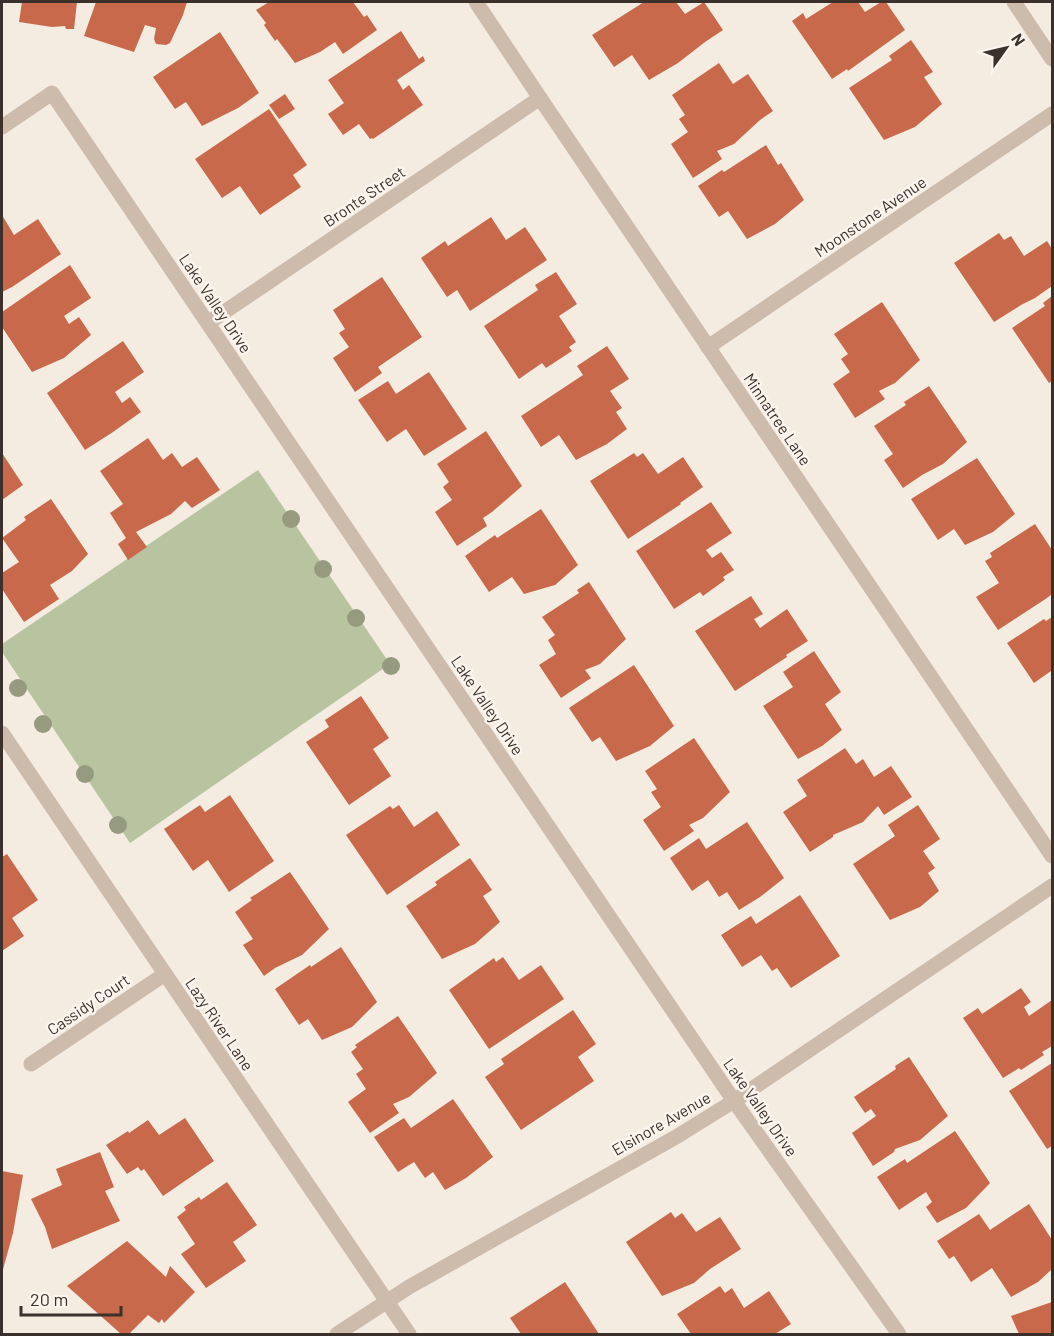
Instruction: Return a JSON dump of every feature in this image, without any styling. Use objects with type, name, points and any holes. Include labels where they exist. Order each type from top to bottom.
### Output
[{"type":"street","name":"Minnatree Lane","points":[[476,2],[1053,856]]},
{"type":"street","points":[[1014,2],[1053,59]]},
{"type":"street","name":"Lake Valley Drive","points":[[2,128],[52,93],[734,1101],[899,1335]]},
{"type":"street","name":"Bronte Street","points":[[208,323],[540,98]]},
{"type":"street","name":"Moonstone Avenue","points":[[708,347],[1053,114]]},
{"type":"street","name":"Lazy River Lane","points":[[2,733],[409,1335]]},
{"type":"street","name":"Elsinore Avenue","points":[[337,1335],[409,1287],[676,1137],[734,1101],[1053,886]]},
{"type":"street","name":"Cassidy Court","points":[[31,1064],[165,974]]},
{"type":"green space","points":[[258,470],[390,664],[130,843],[2,652],[2,644]]},
{"type":"building","points":[[22,2],[77,2],[74,29],[66,29],[65,26],[52,27],[19,22]]},
{"type":"building","points":[[96,2],[187,2],[170,43],[156,44],[154,39],[156,28],[145,25],[134,52],[84,36]]},
{"type":"building","points":[[269,2],[353,2],[364,17],[367,15],[377,30],[343,54],[335,42],[320,52],[295,63],[277,39],[275,41],[256,10]]},
{"type":"building","points":[[644,2],[676,2],[685,14],[704,2],[723,30],[678,63],[649,80],[632,55],[614,67],[592,35]]},
{"type":"building","points":[[833,2],[858,2],[865,12],[881,2],[886,2],[905,30],[848,71],[847,69],[832,79],[792,21],[803,13],[806,19]]},
{"type":"building","points":[[401,31],[419,59],[423,56],[425,61],[397,80],[403,90],[409,85],[423,105],[373,139],[370,139],[359,124],[343,135],[328,114],[344,103],[328,80]]},
{"type":"building","points":[[220,32],[259,93],[238,108],[202,126],[186,102],[175,109],[153,77]]},
{"type":"building","points":[[911,40],[933,72],[924,77],[942,104],[915,127],[884,140],[849,88],[892,60],[889,56]]},
{"type":"building","points":[[719,63],[733,84],[748,74],[773,111],[734,144],[717,151],[722,159],[693,178],[671,144],[688,132],[679,119],[685,115],[672,95]]},
{"type":"building","points":[[285,94],[295,109],[279,119],[269,105]]},
{"type":"building","points":[[269,109],[307,165],[293,175],[301,187],[260,215],[240,186],[222,198],[195,159]]},
{"type":"building","points":[[766,145],[778,165],[781,163],[804,200],[775,224],[747,239],[728,211],[719,217],[698,186]]},
{"type":"building","points":[[2,215],[14,235],[38,219],[61,254],[2,292]]},
{"type":"building","points":[[491,217],[506,240],[525,227],[547,260],[470,311],[457,290],[447,297],[421,258],[445,241],[448,246]]},
{"type":"building","points":[[999,233],[1004,240],[1011,236],[1024,256],[1047,241],[1052,249],[1052,286],[994,322],[954,263]]},
{"type":"building","points":[[70,265],[91,298],[64,316],[69,324],[79,317],[91,335],[64,358],[32,372],[2,327],[2,312]]},
{"type":"building","points":[[556,272],[577,304],[559,316],[576,342],[569,347],[572,351],[546,368],[542,363],[519,379],[484,326],[538,290],[535,285]]},
{"type":"building","points":[[382,277],[422,337],[378,367],[382,373],[355,392],[333,358],[349,347],[339,333],[345,329],[333,310]]},
{"type":"building","points":[[1052,296],[1052,381],[1049,383],[1012,328],[1045,306],[1043,303]]},
{"type":"building","points":[[882,302],[920,360],[895,383],[879,391],[885,399],[855,418],[833,384],[850,372],[841,359],[848,354],[834,334]]},
{"type":"building","points":[[123,341],[144,372],[115,392],[122,403],[130,397],[141,412],[85,450],[47,393]]},
{"type":"building","points":[[607,346],[629,379],[610,391],[622,408],[616,412],[627,429],[607,444],[576,460],[559,435],[541,447],[521,416],[583,375],[577,366]]},
{"type":"building","points":[[429,372],[467,429],[424,456],[406,429],[387,442],[358,400],[388,381],[396,394]]},
{"type":"building","points":[[929,386],[967,442],[943,464],[903,488],[884,460],[893,454],[874,426],[906,405],[904,402]]},
{"type":"building","points":[[486,431],[522,486],[483,518],[487,526],[457,546],[435,512],[452,500],[443,487],[449,482],[437,464]]},
{"type":"building","points":[[148,438],[163,460],[172,453],[182,467],[197,457],[220,490],[192,508],[185,501],[171,514],[136,532],[147,547],[128,560],[118,544],[126,538],[110,513],[123,504],[100,471]]},
{"type":"building","points":[[2,453],[23,485],[2,500]]},
{"type":"building","points":[[634,453],[637,457],[643,453],[658,474],[683,457],[703,487],[628,539],[590,481]]},
{"type":"building","points":[[977,458],[1015,514],[993,532],[965,545],[954,529],[938,540],[911,499]]},
{"type":"building","points":[[51,499],[88,554],[72,571],[50,585],[59,599],[24,622],[2,589],[2,573],[19,562],[2,538],[26,520],[24,517]]},
{"type":"building","points":[[711,502],[732,533],[706,550],[712,558],[721,552],[734,570],[723,577],[725,580],[703,596],[700,592],[674,609],[636,551]]},
{"type":"building","points":[[541,509],[578,565],[555,585],[524,594],[512,577],[489,592],[465,556],[495,535],[497,538]]},
{"type":"building","points":[[1035,524],[1052,550],[1052,594],[998,630],[976,597],[999,583],[985,561],[992,557],[990,553]]},
{"type":"building","points":[[589,582],[626,639],[600,664],[585,670],[591,678],[561,698],[539,665],[556,654],[548,640],[555,635],[542,617],[579,593],[577,590]]},
{"type":"building","points":[[751,596],[763,614],[754,619],[760,628],[787,609],[808,641],[735,691],[695,631]]},
{"type":"building","points":[[1052,617],[1052,673],[1051,671],[1034,683],[1007,643],[1044,619],[1046,621]]},
{"type":"building","points":[[814,651],[841,692],[825,704],[842,730],[822,746],[798,759],[763,706],[793,687],[783,672]]},
{"type":"building","points":[[634,665],[674,726],[650,746],[616,761],[600,737],[592,742],[569,708]]},
{"type":"building","points":[[361,696],[389,738],[373,749],[391,776],[349,805],[306,742],[329,727],[325,720]]},
{"type":"building","points":[[694,738],[730,792],[703,818],[689,825],[694,831],[664,851],[643,820],[661,807],[651,792],[657,789],[645,771]]},
{"type":"building","points":[[845,748],[856,764],[863,759],[874,777],[891,766],[912,797],[884,815],[878,806],[863,822],[833,835],[810,852],[783,812],[807,796],[797,780]]},
{"type":"building","points":[[230,795],[274,861],[229,892],[208,860],[193,871],[164,829],[200,805],[205,812]]},
{"type":"building","points":[[399,805],[414,827],[437,811],[460,845],[387,895],[346,835],[390,806],[393,809]]},
{"type":"building","points":[[918,805],[940,839],[923,851],[935,868],[928,873],[939,891],[920,907],[890,920],[853,864],[895,836],[888,825]]},
{"type":"building","points":[[747,822],[784,878],[739,910],[727,892],[719,897],[708,880],[692,891],[670,858],[699,838],[706,849]]},
{"type":"building","points":[[7,854],[38,900],[12,918],[24,936],[2,951],[2,857]]},
{"type":"building","points":[[470,858],[492,890],[483,896],[500,922],[475,944],[442,959],[406,906]]},
{"type":"building","points":[[290,872],[329,929],[302,955],[264,976],[243,945],[253,939],[235,912],[252,900],[250,898]]},
{"type":"building","points":[[800,895],[840,956],[791,988],[777,968],[772,971],[761,955],[742,967],[721,935],[751,916],[756,924]]},
{"type":"building","points":[[341,947],[377,1002],[352,1027],[322,1040],[308,1019],[299,1025],[275,989]]},
{"type":"building","points":[[503,957],[519,980],[541,965],[564,999],[489,1049],[449,990],[494,958],[496,962]]},
{"type":"building","points":[[1021,988],[1031,1002],[1024,1007],[1029,1016],[1052,1000],[1052,1046],[1042,1052],[1044,1055],[1021,1070],[1019,1068],[1003,1078],[963,1018],[978,1008],[982,1014]]},
{"type":"building","points":[[573,1010],[596,1044],[578,1057],[594,1081],[521,1130],[485,1077],[504,1064],[501,1059]]},
{"type":"building","points":[[398,1016],[437,1073],[409,1097],[393,1104],[399,1113],[370,1133],[348,1102],[366,1089],[356,1074],[363,1069],[351,1052],[357,1047],[355,1045]]},
{"type":"building","points":[[909,1057],[948,1116],[920,1140],[895,1149],[873,1166],[852,1133],[876,1116],[871,1109],[865,1113],[854,1097],[896,1069],[895,1066]]},
{"type":"building","points":[[1052,1063],[1052,1146],[1047,1149],[1009,1091]]},
{"type":"building","points":[[453,1099],[493,1157],[466,1178],[445,1190],[433,1172],[425,1178],[414,1162],[398,1172],[374,1137],[404,1118],[411,1128]]},
{"type":"building","points":[[185,1118],[214,1161],[163,1196],[144,1169],[141,1171],[138,1167],[127,1174],[106,1145],[148,1120],[159,1135]]},
{"type":"building","points":[[955,1131],[990,1183],[966,1208],[937,1223],[926,1207],[932,1202],[926,1192],[899,1210],[877,1177],[905,1159],[907,1163]]},
{"type":"building","points":[[100,1152],[114,1187],[105,1191],[120,1221],[52,1249],[45,1227],[31,1199],[62,1185],[56,1169]]},
{"type":"building","points":[[2,1171],[23,1175],[13,1233],[2,1273]]},
{"type":"building","points":[[227,1182],[257,1225],[233,1242],[246,1261],[206,1288],[181,1254],[195,1244],[177,1217],[186,1210],[184,1207],[199,1197],[201,1200]]},
{"type":"building","points":[[1029,1204],[1052,1240],[1052,1269],[1038,1282],[1011,1297],[992,1268],[971,1282],[954,1256],[949,1259],[937,1241],[979,1214],[990,1230]]},
{"type":"building","points":[[671,1212],[675,1218],[682,1213],[696,1232],[720,1217],[741,1249],[710,1269],[694,1283],[662,1296],[626,1242]]},
{"type":"building","points":[[127,1241],[166,1277],[170,1266],[195,1292],[164,1323],[162,1319],[159,1323],[148,1315],[129,1334],[121,1334],[67,1286]]},
{"type":"building","points":[[565,1282],[599,1334],[521,1334],[510,1318]]},
{"type":"building","points":[[720,1286],[725,1293],[732,1288],[744,1308],[769,1291],[791,1324],[775,1334],[691,1334],[677,1314]]},
{"type":"building","points":[[1052,1302],[1052,1334],[1019,1334],[1011,1316]]}]
